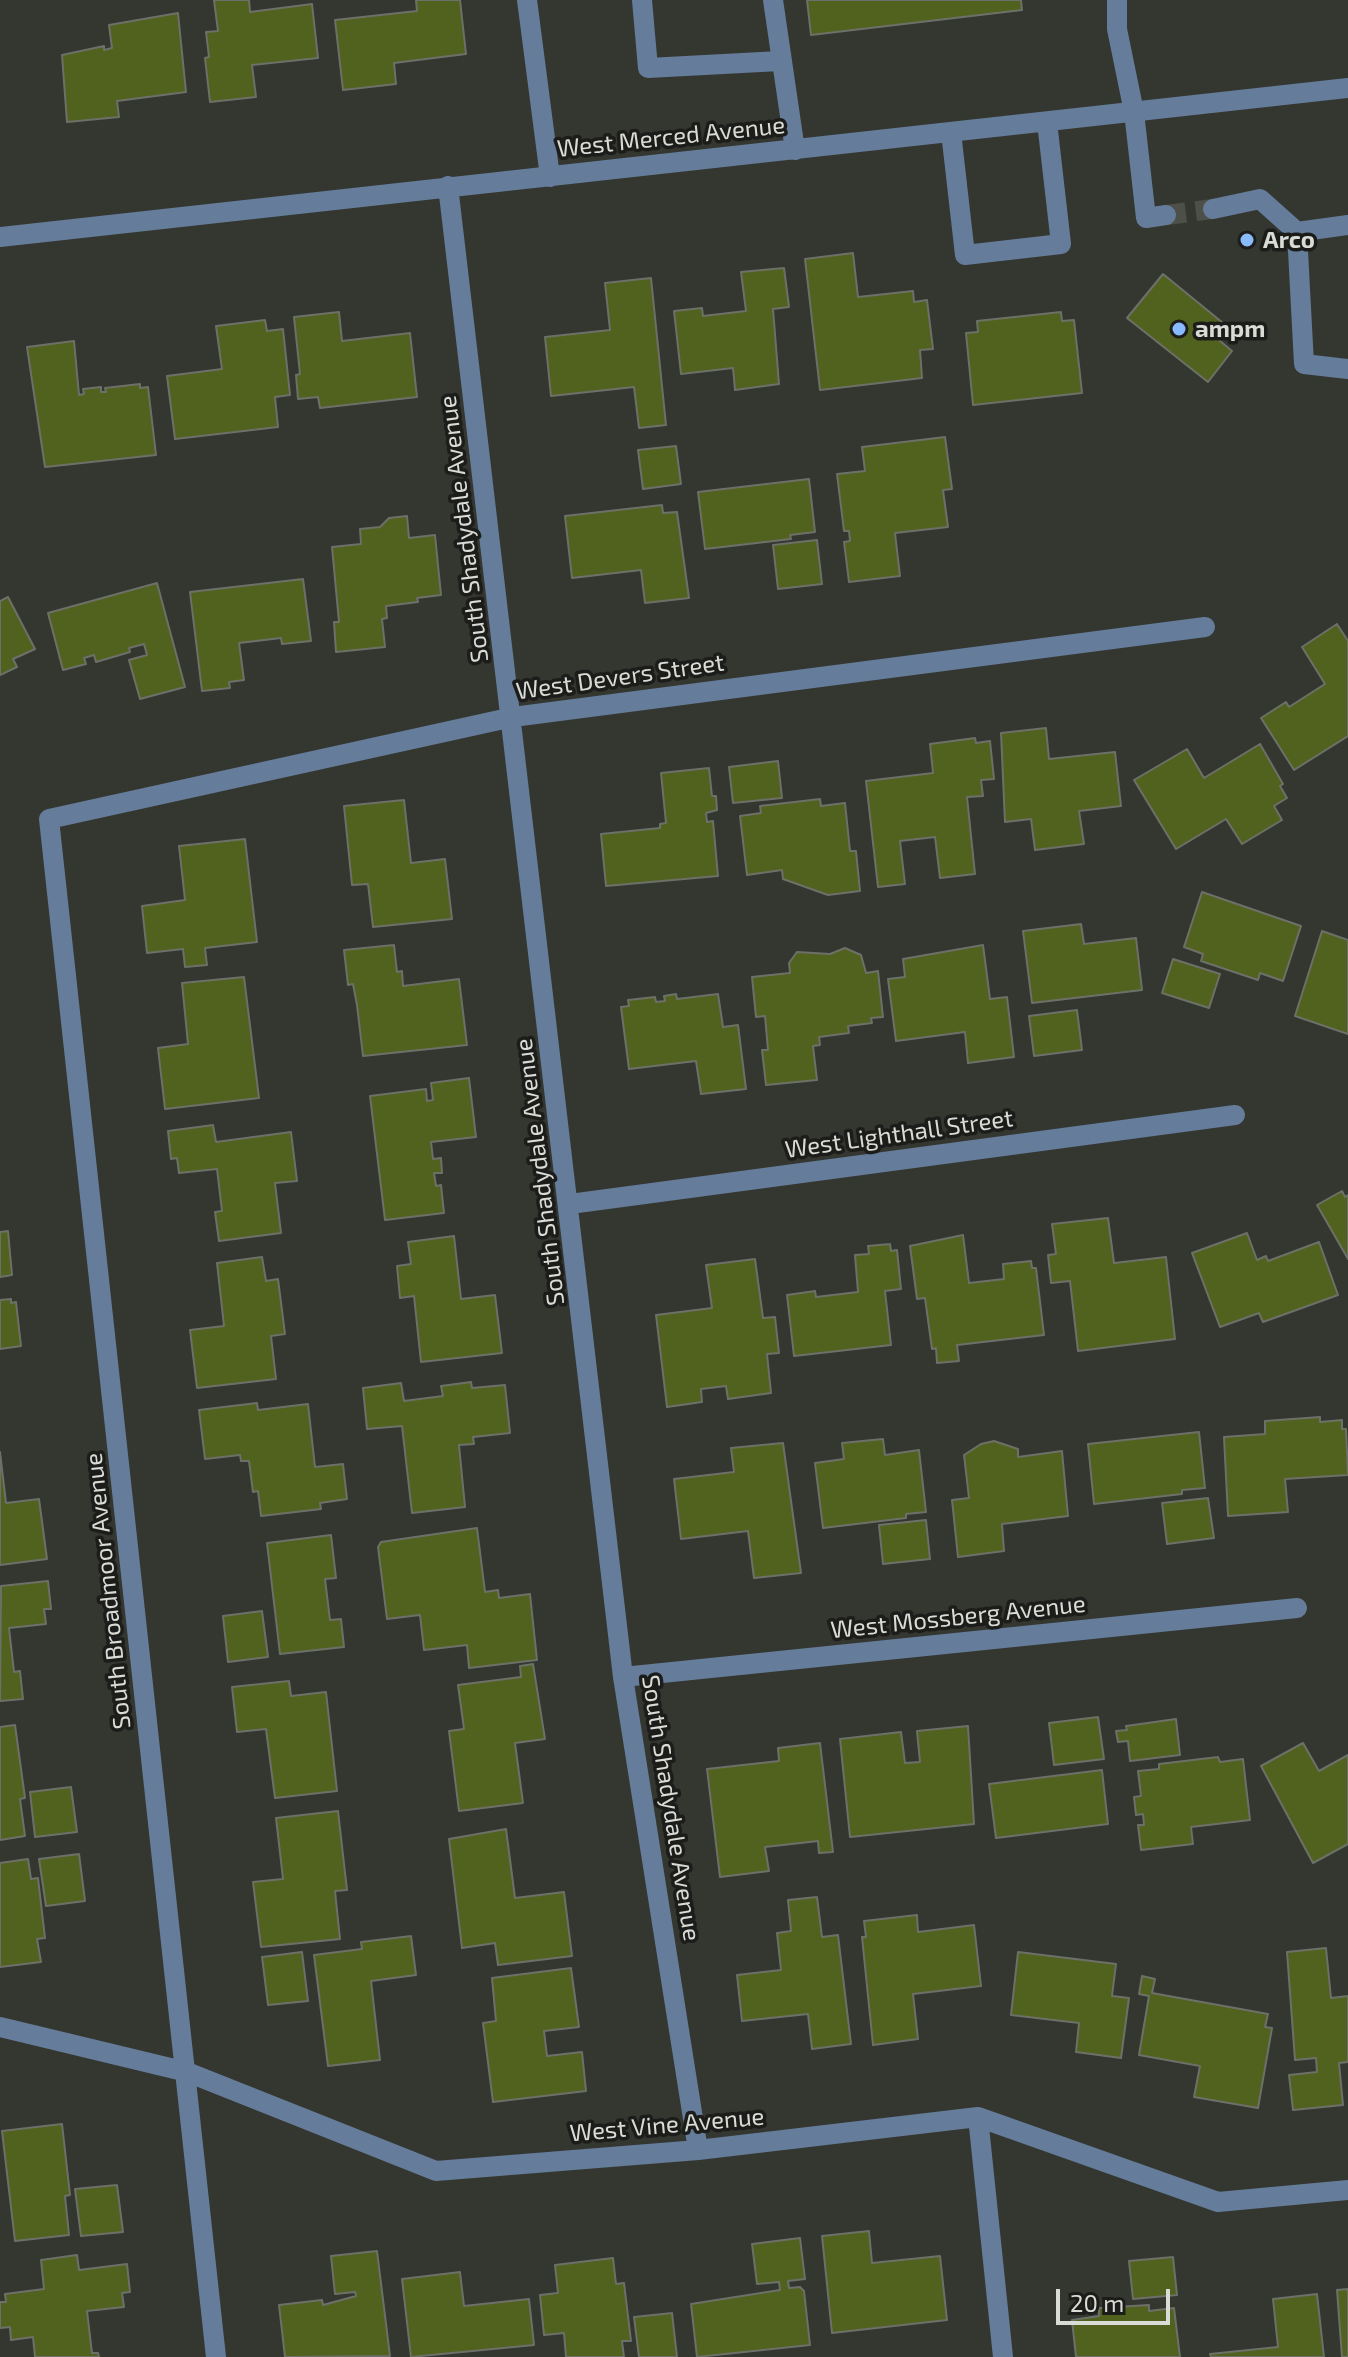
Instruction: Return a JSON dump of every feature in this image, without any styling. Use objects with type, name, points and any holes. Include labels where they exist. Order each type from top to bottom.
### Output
[{"type":"street","points":[[527,0],[550,177]]},
{"type":"street","points":[[642,0],[648,68],[780,61]]},
{"type":"street","points":[[773,0],[795,150]]},
{"type":"street","points":[[1117,0],[1117,29],[1134,112],[1146,218],[1166,215]]},
{"type":"street","name":"West Merced Avenue","points":[[0,237],[1348,88]]},
{"type":"street","points":[[951,132],[965,255],[1061,244],[1047,122]]},
{"type":"street","name":"South Shadydale Avenue","points":[[448,186],[513,717],[623,1677],[698,2150]]},
{"type":"street","points":[[1213,209],[1260,199],[1297,232],[1304,364],[1348,369]]},
{"type":"street","points":[[1297,232],[1348,225]]},
{"type":"street","name":"West Devers Street","points":[[49,819],[513,717],[1205,627]]},
{"type":"street","name":"South Broadmoor Avenue","points":[[49,819],[216,2357]]},
{"type":"street","name":"West Lighthall Street","points":[[570,1204],[1235,1115]]},
{"type":"street","name":"West Mossberg Avenue","points":[[623,1677],[1297,1608]]},
{"type":"street","name":"West Vine Avenue","points":[[0,2027],[187,2072],[436,2171],[698,2150],[978,2117],[1218,2202],[1348,2190]]},
{"type":"street","points":[[978,2117],[1003,2357]]},
{"type":"building","points":[[214,0],[249,0],[250,12],[312,4],[318,58],[252,65],[256,97],[210,102],[205,58],[209,57],[206,32],[218,31]]},
{"type":"building","points":[[416,0],[460,0],[466,54],[394,63],[396,84],[343,90],[335,20],[417,11]]},
{"type":"building","points":[[807,0],[1021,0],[1022,10],[811,35]]},
{"type":"building","points":[[178,13],[186,92],[117,101],[119,117],[67,122],[62,55],[104,46],[104,50],[112,48],[109,25]]},
{"type":"building","points":[[853,253],[858,297],[913,291],[914,302],[927,300],[933,349],[920,350],[922,378],[820,390],[805,259]]},
{"type":"building","points":[[784,268],[789,307],[773,309],[779,384],[735,390],[733,368],[681,374],[674,311],[702,308],[703,316],[746,311],[741,272]]},
{"type":"building","name":"ampm","points":[[1163,274],[1223,323],[1213,335],[1232,351],[1208,382],[1127,318]]},
{"type":"building","points":[[651,278],[666,425],[639,428],[634,387],[551,396],[545,337],[610,330],[605,283]]},
{"type":"building","points":[[339,312],[342,341],[410,333],[417,397],[320,408],[318,397],[298,399],[296,375],[300,374],[294,317]]},
{"type":"building","points":[[1061,312],[1062,321],[1074,320],[1082,393],[973,405],[966,333],[978,332],[977,321]]},
{"type":"building","points":[[265,320],[267,331],[283,329],[290,395],[275,397],[278,427],[175,439],[167,376],[222,369],[216,326]]},
{"type":"building","points":[[74,341],[79,395],[84,394],[83,389],[101,387],[101,392],[106,392],[105,388],[140,384],[140,388],[148,387],[156,455],[45,467],[27,347]]},
{"type":"building","points":[[945,437],[952,489],[943,490],[948,527],[895,533],[900,576],[849,582],[844,542],[850,541],[849,531],[844,531],[837,474],[865,471],[862,447]]},
{"type":"building","points":[[676,446],[681,484],[643,489],[638,450]]},
{"type":"building","points":[[809,479],[815,532],[790,535],[791,539],[705,549],[698,492]]},
{"type":"building","points":[[662,505],[663,513],[677,512],[689,598],[645,603],[641,570],[572,578],[565,516]]},
{"type":"building","points":[[407,516],[409,538],[435,535],[441,595],[386,606],[387,618],[382,619],[385,647],[336,652],[334,622],[339,622],[332,547],[361,544],[360,529],[380,527],[389,518]]},
{"type":"building","points":[[817,540],[822,584],[778,589],[773,545]]},
{"type":"building","points":[[303,579],[311,641],[282,644],[281,638],[239,643],[244,680],[229,682],[230,688],[202,691],[190,592]]},
{"type":"building","points":[[157,583],[185,687],[140,699],[129,660],[147,655],[144,644],[129,648],[130,652],[96,662],[94,655],[84,658],[86,664],[63,670],[48,613]]},
{"type":"building","points":[[8,597],[35,649],[13,659],[17,667],[0,675],[0,601]]},
{"type":"building","points":[[1337,624],[1348,641],[1348,736],[1294,770],[1261,718],[1286,702],[1289,707],[1325,684],[1302,647]]},
{"type":"building","points":[[1046,728],[1049,759],[1115,752],[1121,806],[1079,811],[1084,844],[1035,850],[1031,819],[1005,822],[1001,733]]},
{"type":"building","points":[[975,738],[976,743],[990,741],[994,779],[981,780],[983,796],[967,797],[975,874],[940,878],[935,837],[900,841],[905,884],[878,887],[866,781],[933,773],[930,744]]},
{"type":"building","points":[[1260,744],[1283,784],[1280,786],[1287,798],[1274,806],[1282,820],[1242,844],[1226,819],[1176,849],[1134,780],[1187,749],[1204,778]]},
{"type":"building","points":[[778,761],[782,798],[733,803],[729,767]]},
{"type":"building","points":[[709,768],[717,810],[706,813],[707,822],[713,821],[718,876],[606,886],[601,834],[660,828],[660,824],[666,823],[661,773]]},
{"type":"building","points":[[820,799],[821,806],[845,803],[850,851],[856,851],[860,891],[828,895],[783,879],[782,870],[747,875],[740,816],[761,813],[760,806]]},
{"type":"building","points":[[404,800],[411,863],[445,859],[452,919],[373,927],[368,884],[352,885],[344,806]]},
{"type":"building","points":[[245,839],[257,942],[205,948],[207,965],[185,967],[183,949],[147,953],[142,906],[185,900],[179,846]]},
{"type":"building","points":[[1202,892],[1301,926],[1283,981],[1260,973],[1258,980],[1201,961],[1203,954],[1184,947]]},
{"type":"building","points":[[1081,924],[1084,944],[1136,938],[1142,990],[1032,1003],[1023,931]]},
{"type":"building","points":[[1322,931],[1348,940],[1348,1034],[1295,1016]]},
{"type":"building","points":[[394,945],[397,972],[402,971],[403,986],[459,979],[467,1045],[363,1056],[357,1005],[353,984],[348,985],[344,950]]},
{"type":"building","points":[[983,945],[990,999],[1007,997],[1014,1057],[968,1063],[965,1032],[896,1041],[888,979],[905,977],[903,959]]},
{"type":"building","points":[[845,948],[861,955],[866,973],[878,971],[883,1017],[871,1018],[872,1023],[848,1026],[849,1033],[819,1037],[820,1045],[813,1046],[817,1080],[766,1085],[762,1050],[768,1050],[765,1016],[756,1017],[752,977],[790,973],[789,963],[797,952],[830,954]]},
{"type":"building","points":[[1173,959],[1220,974],[1209,1008],[1162,993]]},
{"type":"building","points":[[244,977],[259,1098],[165,1109],[158,1048],[188,1044],[182,983]]},
{"type":"building","points":[[676,994],[677,999],[718,994],[723,1027],[738,1025],[746,1089],[701,1094],[696,1061],[629,1069],[621,1007],[629,1006],[628,1000],[655,997],[656,1002],[665,1001],[664,996]]},
{"type":"building","points":[[1077,1010],[1082,1050],[1034,1056],[1029,1016]]},
{"type":"building","points":[[469,1078],[476,1137],[431,1142],[433,1159],[441,1158],[442,1173],[434,1173],[436,1186],[441,1185],[444,1213],[385,1220],[370,1096],[426,1089],[427,1101],[433,1100],[431,1083]]},
{"type":"building","points":[[213,1125],[216,1142],[291,1132],[297,1181],[275,1183],[281,1233],[219,1241],[215,1212],[222,1211],[217,1169],[179,1173],[177,1158],[171,1159],[168,1131]]},
{"type":"building","points":[[1342,1191],[1345,1197],[1348,1195],[1348,1259],[1317,1205]]},
{"type":"building","points":[[1108,1218],[1114,1263],[1166,1257],[1175,1339],[1078,1351],[1070,1281],[1051,1283],[1048,1255],[1056,1254],[1052,1224]]},
{"type":"building","points":[[8,1231],[12,1275],[0,1277],[0,1232]]},
{"type":"building","points":[[1247,1233],[1257,1260],[1266,1256],[1268,1261],[1319,1242],[1338,1295],[1263,1322],[1259,1313],[1220,1327],[1192,1253]]},
{"type":"building","points":[[963,1235],[969,1283],[1004,1279],[1003,1264],[1031,1261],[1032,1268],[1036,1268],[1044,1335],[957,1345],[959,1361],[937,1363],[925,1298],[917,1299],[910,1246]]},
{"type":"building","points":[[454,1236],[461,1299],[495,1295],[502,1353],[421,1362],[414,1296],[400,1298],[397,1266],[411,1264],[408,1242]]},
{"type":"building","points":[[890,1244],[891,1251],[897,1250],[901,1289],[885,1291],[891,1345],[794,1356],[787,1295],[815,1291],[816,1297],[858,1292],[855,1255],[869,1254],[868,1246]]},
{"type":"building","points":[[262,1257],[266,1281],[278,1279],[285,1334],[271,1336],[276,1379],[197,1388],[190,1330],[224,1326],[217,1263]]},
{"type":"building","points":[[755,1259],[763,1318],[775,1317],[779,1353],[767,1354],[771,1393],[728,1399],[726,1386],[701,1389],[702,1402],[667,1407],[656,1315],[712,1308],[706,1265]]},
{"type":"building","points":[[11,1299],[11,1303],[16,1302],[21,1346],[0,1349],[0,1300]]},
{"type":"building","points":[[471,1382],[472,1388],[505,1385],[510,1433],[473,1437],[474,1444],[459,1445],[465,1507],[412,1513],[402,1426],[367,1429],[363,1388],[401,1383],[404,1401],[443,1396],[441,1386]]},
{"type":"building","points":[[257,1403],[258,1410],[308,1404],[315,1467],[343,1464],[347,1499],[320,1503],[321,1509],[261,1516],[258,1491],[253,1492],[249,1461],[241,1461],[240,1455],[205,1459],[199,1410]]},
{"type":"building","points":[[1320,1417],[1320,1422],[1342,1420],[1342,1429],[1346,1429],[1348,1475],[1285,1479],[1288,1512],[1228,1516],[1224,1437],[1265,1434],[1265,1421]]},
{"type":"building","points":[[1199,1432],[1205,1488],[1182,1490],[1182,1494],[1094,1504],[1088,1444]]},
{"type":"building","points":[[883,1439],[885,1455],[919,1450],[926,1512],[906,1514],[906,1518],[823,1528],[815,1463],[844,1459],[842,1443]]},
{"type":"building","points":[[994,1441],[1018,1449],[1018,1457],[1062,1451],[1068,1516],[1002,1524],[1004,1551],[958,1557],[952,1500],[969,1498],[964,1455],[981,1444]]},
{"type":"building","points":[[783,1443],[801,1573],[754,1578],[748,1531],[681,1539],[674,1479],[734,1472],[731,1448]]},
{"type":"building","points":[[0,1452],[6,1503],[39,1499],[47,1559],[0,1565]]},
{"type":"building","points":[[1208,1498],[1214,1538],[1167,1544],[1162,1503]]},
{"type":"building","points":[[926,1520],[930,1559],[883,1564],[879,1525]]},
{"type":"building","points":[[477,1528],[485,1592],[498,1590],[499,1598],[530,1594],[537,1660],[469,1668],[467,1645],[424,1650],[420,1615],[387,1619],[378,1547],[381,1542]]},
{"type":"building","points":[[331,1535],[336,1578],[325,1579],[330,1620],[341,1619],[344,1647],[280,1654],[267,1543]]},
{"type":"building","points":[[48,1581],[51,1609],[44,1609],[46,1624],[9,1628],[14,1672],[20,1671],[23,1699],[0,1701],[1,1586]]},
{"type":"building","points":[[262,1611],[268,1657],[228,1662],[223,1616]]},
{"type":"building","points":[[533,1664],[545,1739],[515,1743],[523,1803],[459,1811],[449,1731],[464,1729],[458,1685],[521,1677],[520,1666]]},
{"type":"building","points":[[289,1681],[291,1696],[326,1692],[337,1791],[275,1798],[266,1729],[237,1732],[232,1687]]},
{"type":"building","points":[[1098,1717],[1104,1759],[1054,1765],[1049,1723]]},
{"type":"building","points":[[1176,1719],[1180,1755],[1130,1761],[1128,1741],[1118,1742],[1116,1731],[1127,1730],[1126,1726]]},
{"type":"building","points":[[15,1725],[25,1798],[20,1799],[25,1836],[0,1840],[0,1727]]},
{"type":"building","points":[[968,1726],[974,1824],[850,1837],[840,1739],[901,1732],[905,1763],[920,1762],[917,1731]]},
{"type":"building","points":[[820,1743],[833,1852],[819,1853],[818,1841],[765,1847],[769,1871],[720,1877],[707,1769],[779,1761],[778,1748]]},
{"type":"building","points":[[1303,1743],[1319,1771],[1348,1755],[1348,1844],[1313,1863],[1261,1766]]},
{"type":"building","points":[[1218,1757],[1220,1762],[1243,1759],[1250,1820],[1191,1827],[1193,1844],[1141,1850],[1138,1825],[1144,1825],[1143,1814],[1136,1815],[1134,1797],[1141,1796],[1138,1771],[1159,1769],[1159,1764]]},
{"type":"building","points":[[1102,1770],[1108,1824],[996,1838],[989,1784]]},
{"type":"building","points":[[71,1787],[77,1832],[35,1837],[30,1792]]},
{"type":"building","points":[[338,1811],[347,1890],[335,1891],[340,1939],[261,1947],[253,1882],[283,1879],[276,1818]]},
{"type":"building","points":[[506,1829],[515,1898],[564,1892],[572,1956],[498,1965],[495,1943],[462,1948],[449,1839]]},
{"type":"building","points":[[79,1854],[85,1901],[46,1906],[39,1859]]},
{"type":"building","points":[[28,1859],[31,1879],[38,1878],[45,1938],[37,1939],[41,1962],[0,1967],[0,1863]]},
{"type":"building","points":[[817,1897],[822,1937],[838,1935],[851,2044],[812,2049],[808,2014],[742,2021],[737,1975],[781,1970],[777,1933],[791,1931],[788,1900]]},
{"type":"building","points":[[917,1915],[918,1932],[974,1925],[981,1986],[913,1994],[918,2039],[873,2045],[862,1937],[866,1937],[864,1921]]},
{"type":"building","points":[[411,1936],[416,1975],[371,1981],[380,2060],[328,2066],[314,1955],[362,1949],[361,1942]]},
{"type":"building","points":[[1326,1948],[1331,1998],[1348,1996],[1348,2062],[1339,2063],[1343,2105],[1293,2110],[1289,2075],[1317,2072],[1316,2058],[1295,2060],[1287,1952]]},
{"type":"building","points":[[302,1952],[308,2001],[268,2005],[262,1957]]},
{"type":"building","points":[[1018,1952],[1116,1964],[1112,1996],[1129,1998],[1121,2058],[1076,2052],[1079,2023],[1011,2015]]},
{"type":"building","points":[[571,1968],[579,2027],[544,2031],[547,2056],[582,2052],[586,2091],[493,2102],[483,2023],[496,2021],[492,1978]]},
{"type":"building","points":[[1142,1976],[1155,1979],[1152,1993],[1268,2014],[1265,2027],[1272,2028],[1258,2108],[1194,2097],[1200,2066],[1139,2055],[1149,1996],[1139,1994]]},
{"type":"building","points":[[62,2124],[70,2195],[65,2196],[69,2235],[15,2241],[2,2131]]},
{"type":"building","points":[[117,2185],[123,2232],[81,2236],[75,2189]]},
{"type":"building","points":[[869,2231],[872,2263],[940,2256],[947,2320],[832,2333],[822,2236]]},
{"type":"building","points":[[800,2238],[805,2279],[788,2281],[789,2288],[800,2287],[804,2291],[810,2345],[697,2357],[691,2304],[780,2290],[779,2282],[757,2284],[752,2244]]},
{"type":"building","points":[[377,2251],[390,2356],[285,2357],[279,2305],[322,2300],[323,2305],[356,2296],[355,2292],[335,2294],[331,2256]]},
{"type":"building","points":[[77,2255],[79,2270],[127,2264],[130,2292],[122,2293],[124,2307],[87,2311],[92,2353],[98,2353],[99,2357],[35,2357],[33,2337],[11,2340],[10,2327],[0,2328],[0,2302],[6,2302],[5,2294],[44,2289],[41,2260]]},
{"type":"building","points":[[1173,2257],[1177,2295],[1133,2299],[1129,2261]]},
{"type":"building","points":[[613,2258],[616,2284],[624,2283],[631,2341],[622,2341],[624,2357],[566,2357],[564,2333],[544,2335],[540,2295],[558,2293],[555,2265]]},
{"type":"building","points":[[460,2272],[464,2306],[529,2299],[534,2345],[411,2357],[402,2279]]},
{"type":"building","points":[[1348,2289],[1348,2357],[1342,2357],[1337,2290]]},
{"type":"building","points":[[1317,2294],[1324,2357],[1211,2357],[1210,2354],[1278,2347],[1273,2299]]},
{"type":"building","points":[[1149,2305],[1149,2311],[1174,2308],[1180,2357],[1076,2357],[1072,2320],[1099,2316],[1099,2308]]},
{"type":"building","points":[[672,2313],[677,2357],[639,2357],[634,2317]]},
{"type":"tunnel","points":[[1166,215],[1213,209]]},
{"type":"place","name":"Arco","points":[[1247,240]]},
{"type":"place","name":"ampm","points":[[1179,329]]}]
